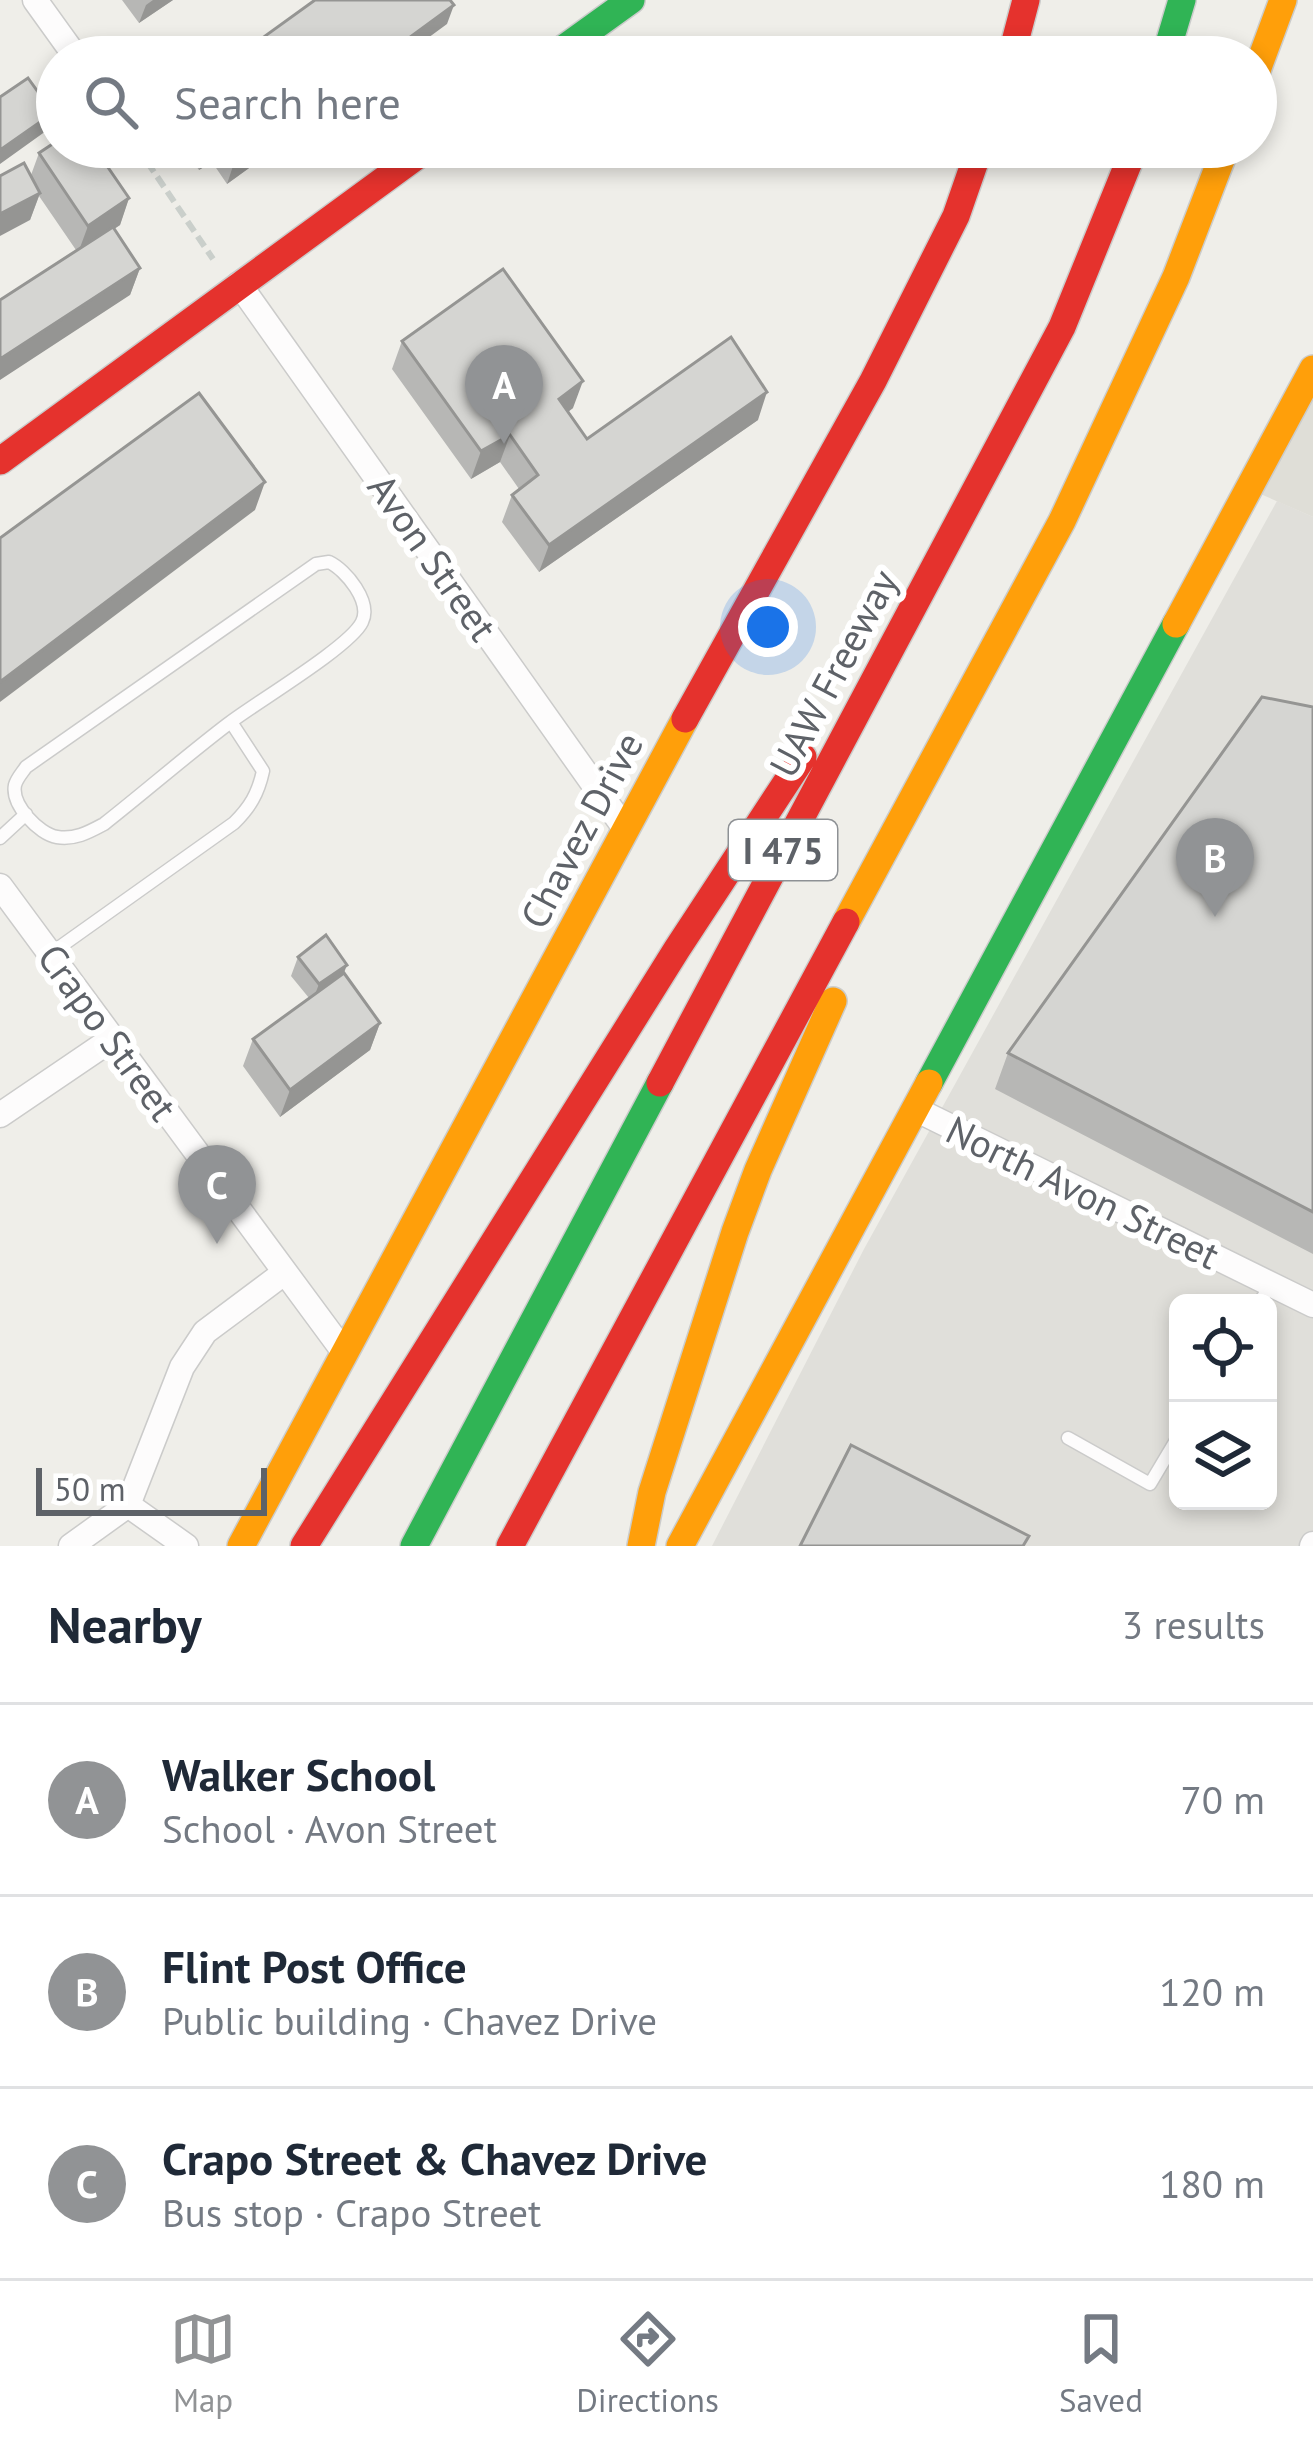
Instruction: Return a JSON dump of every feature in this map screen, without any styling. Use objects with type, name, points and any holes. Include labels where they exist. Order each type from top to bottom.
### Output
[{"type":"main road","points":[[1017,36],[1026,0]]},
{"type":"main road","points":[[1156,36],[1161,0]]},
{"type":"main road","points":[[1172,36],[1183,0]]},
{"type":"main road","points":[[1259,36],[1270,0]]},
{"type":"main road","points":[[1270,36],[1283,0]]},
{"type":"main road","points":[[578,36],[616,4]]},
{"type":"main road","points":[[4,450],[400,168]]},
{"type":"main road","name":"Chavez Drive","points":[[242,1546],[873,381],[956,216],[973,168]]},
{"type":"main road","name":"UAW Freeway","points":[[415,1546],[1061,327],[1126,168]]},
{"type":"main road","name":"I 475","points":[[510,1546],[1062,520],[1176,277],[1219,168]]},
{"type":"main road","points":[[680,1546],[1313,369]]},
{"type":"main road","points":[[304,1546],[677,949],[957,524]]},
{"type":"main road","points":[[641,1546],[652,1492],[758,1170],[968,696]]},
{"type":"street","points":[[35,0],[61,36]]},
{"type":"street","name":"Avon Street","points":[[239,284],[626,830]]},
{"type":"street","name":"Crapo Street","points":[[0,886],[344,1352]]},
{"type":"street","points":[[0,1115],[112,1039]]},
{"type":"street","name":"North Avon Street","points":[[917,1110],[1265,1294]]},
{"type":"street","points":[[71,1546],[128,1504],[182,1367],[205,1333],[284,1273]]},
{"type":"street","name":"North Avon Street","points":[[1277,1297],[1313,1305]]},
{"type":"street","points":[[128,1504],[186,1546]]},
{"type":"lane","points":[[329,562],[342,568],[364,606],[363,621],[344,642],[231,722],[104,824],[83,835],[58,838],[44,833],[26,814],[15,785],[26,767],[316,564],[329,562]]},
{"type":"lane","points":[[50,954],[247,810],[259,793],[263,771],[231,722]]},
{"type":"lane","points":[[0,838],[26,814]]},
{"type":"lane","points":[[1068,1438],[1150,1484],[1169,1452]]},
{"type":"path","points":[[150,168],[213,259]]},
{"type":"shaded area","points":[[1313,365],[1313,517],[1249,489]]},
{"type":"shaded area","points":[[1277,501],[1313,517],[1313,1546],[712,1546],[864,1249]]},
{"type":"building","points":[[315,0],[450,0],[454,5],[412,36],[265,36]]},
{"type":"building","points":[[28,78],[36,89],[36,125],[0,150],[0,97]]},
{"type":"building","points":[[24,163],[40,193],[0,214],[0,176]]},
{"type":"building","points":[[49,168],[108,168],[129,198],[88,226]]},
{"type":"building","points":[[113,227],[140,268],[0,359],[0,300]]},
{"type":"building","points":[[503,269],[583,381],[559,399],[587,439],[731,337],[767,392],[549,545],[512,495],[538,475],[510,435],[481,451],[402,341]]},
{"type":"building","points":[[199,393],[265,482],[0,682],[0,538]]},
{"type":"building","points":[[1262,697],[1313,707],[1313,1212],[1008,1053]]},
{"type":"building","points":[[326,935],[347,965],[319,984],[298,957]]},
{"type":"building","points":[[344,973],[380,1023],[290,1090],[253,1039]]},
{"type":"building","points":[[851,1445],[1029,1536],[1023,1546],[800,1546]]},
{"type":"traffic: fast","points":[[581,36],[631,0]]},
{"type":"traffic: fast","points":[[1171,36],[1182,0]]},
{"type":"traffic: fast","points":[[929,1083],[1176,624]]},
{"type":"traffic: fast","points":[[414,1546],[660,1083]]},
{"type":"traffic: slow","points":[[1270,36],[1283,0]]},
{"type":"traffic: slow","points":[[846,922],[1062,521],[1176,277],[1218,168]]},
{"type":"traffic: slow","points":[[1176,624],[1313,369]]},
{"type":"traffic: slow","points":[[241,1546],[685,719]]},
{"type":"traffic: slow","points":[[641,1546],[652,1492],[735,1232],[833,1001]]},
{"type":"traffic: slow","points":[[680,1546],[929,1083]]},
{"type":"traffic: jam","points":[[1017,36],[1026,0]]},
{"type":"traffic: jam","points":[[0,461],[400,168]]},
{"type":"traffic: jam","points":[[685,719],[873,381],[956,216],[973,168]]},
{"type":"traffic: jam","points":[[660,1083],[1062,327],[1126,168]]},
{"type":"traffic: jam","points":[[304,1546],[677,949],[803,757]]},
{"type":"traffic: jam","points":[[510,1546],[846,922]]},
{"type":"place","name":"Walker School","points":[[504,444]]},
{"type":"place","name":"Flint Post Office","points":[[1215,917]]},
{"type":"place","name":"Crapo Street & Chavez Drive","points":[[217,1244]]}]
